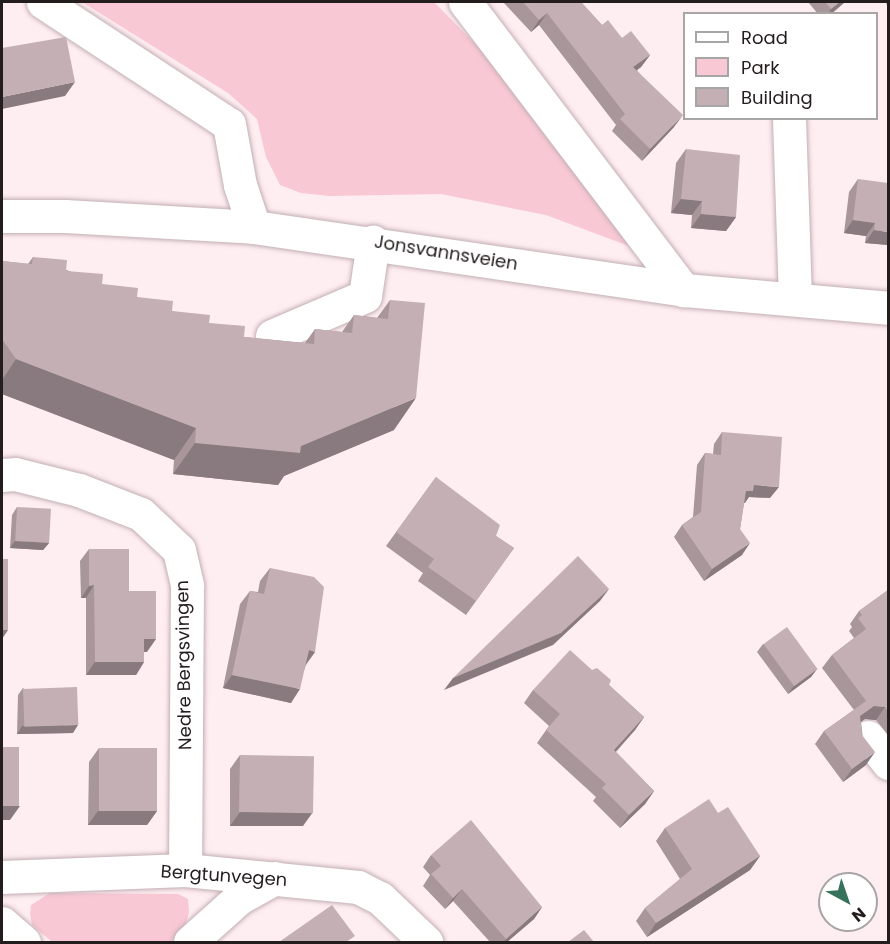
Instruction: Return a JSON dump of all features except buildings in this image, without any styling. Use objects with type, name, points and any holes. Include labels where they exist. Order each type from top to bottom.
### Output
[{"type":"street","points":[[43,2],[229,124],[240,185],[254,227]]},
{"type":"street","points":[[465,2],[684,290]]},
{"type":"street","points":[[789,120],[795,298]]},
{"type":"street","name":"Jonsvannsveien","points":[[2,216],[65,216],[254,227],[373,242],[684,290],[888,308]]},
{"type":"street","points":[[272,336],[365,296],[373,242]]},
{"type":"street","name":"Nedre Bergsvingen","points":[[2,475],[15,474],[79,490],[141,514],[179,550],[187,586],[185,870]]},
{"type":"street","points":[[868,737],[888,763]]},
{"type":"street","name":"Bergtunvegen","points":[[2,877],[185,870],[358,887],[380,898],[426,942]]},
{"type":"street","points":[[190,942],[239,898],[275,878]]},
{"type":"green space","points":[[82,2],[434,2],[501,70],[629,246],[546,215],[441,194],[330,196],[301,193],[280,185],[266,157],[257,119],[228,93]]},
{"type":"green space","points":[[50,893],[178,894],[188,899],[189,912],[185,926],[171,942],[52,942],[32,925],[30,914],[31,905]]}]
